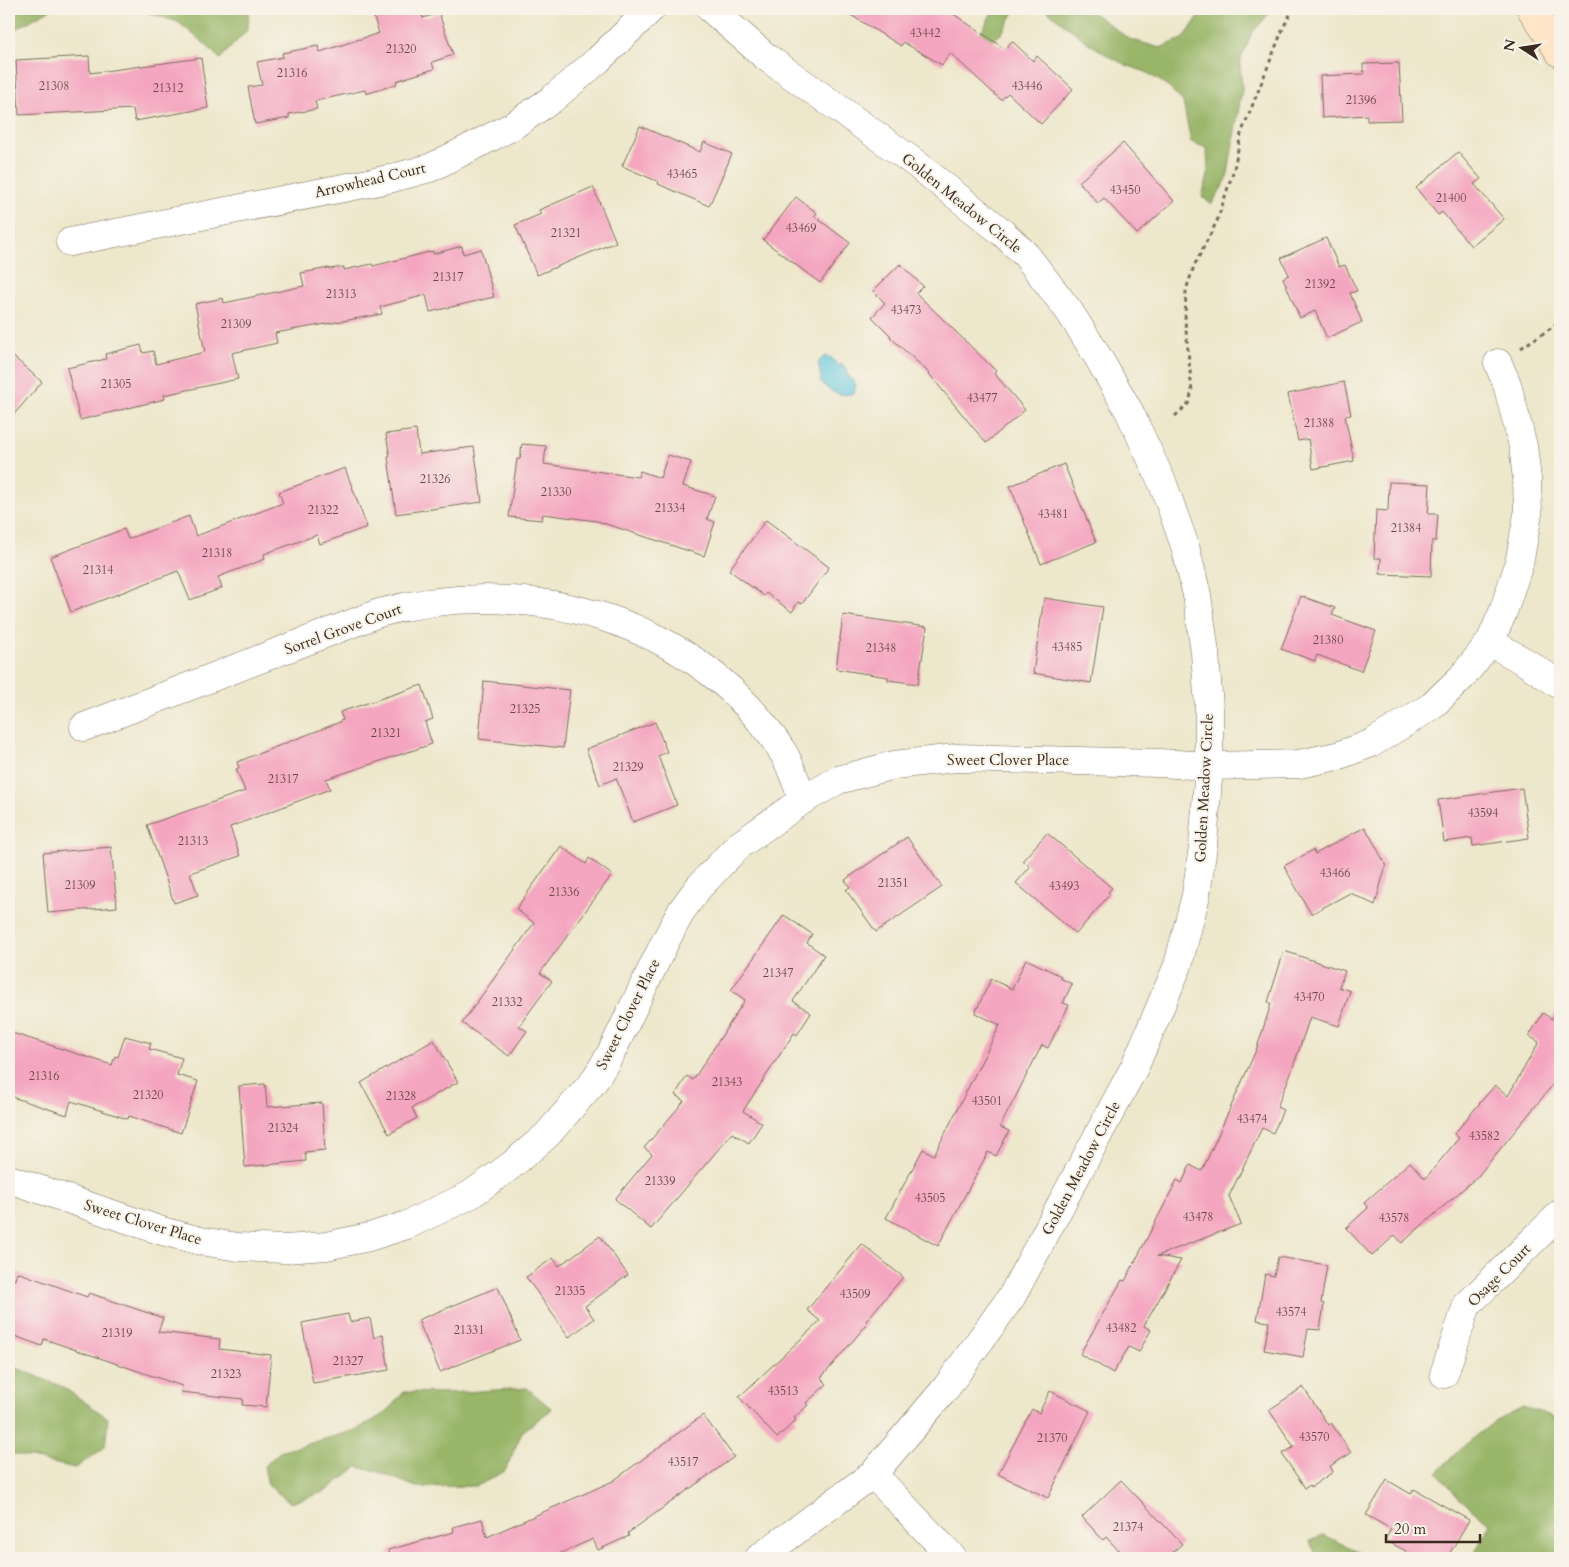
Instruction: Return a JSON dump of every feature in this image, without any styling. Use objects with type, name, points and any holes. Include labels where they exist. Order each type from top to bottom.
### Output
[{"type":"main road","points":[[1531,9],[1560,53]]},
{"type":"street","name":"Arrowhead Court","points":[[70,242],[388,179],[430,168],[512,127],[551,100],[598,60],[651,9]]},
{"type":"street","name":"Golden Meadow Circle","points":[[711,9],[766,56],[911,160],[1002,232],[1026,254],[1074,319],[1129,412],[1163,484],[1185,546],[1196,595],[1205,653],[1209,708],[1209,766],[1203,846],[1196,895],[1178,965],[1135,1066],[1012,1296],[946,1388],[873,1474],[759,1558]]},
{"type":"street","name":"Sweet Clover Place","points":[[9,1179],[162,1231],[201,1241],[238,1247],[285,1249],[326,1246],[370,1237],[407,1225],[470,1195],[508,1168],[546,1136],[594,1081],[611,1053],[669,934],[682,910],[699,886],[738,846],[803,800],[838,780],[894,765],[956,758],[1209,766],[1299,764],[1337,756],[1372,743],[1432,706],[1462,678],[1490,642],[1503,612],[1519,564],[1528,514],[1527,479],[1523,446],[1506,384],[1498,363]]},
{"type":"street","name":"Sorrel Grove Court","points":[[84,727],[380,613],[408,605],[442,600],[524,600],[570,608],[605,617],[646,633],[687,656],[721,680],[747,704],[786,756],[803,800]]},
{"type":"street","points":[[1490,642],[1560,685]]},
{"type":"street","name":"Osage Court","points":[[1444,1374],[1467,1305],[1560,1214]]},
{"type":"street","points":[[873,1474],[953,1558]]},
{"type":"path","points":[[1175,416],[1188,404],[1192,392],[1185,320],[1186,290],[1194,266],[1217,222],[1234,169],[1241,134],[1284,26],[1293,9]]},
{"type":"path","points":[[1498,363],[1560,322]]},
{"type":"green space","points":[[9,9],[51,9],[9,33]]},
{"type":"green space","points":[[137,9],[249,9],[248,29],[220,59],[178,22]]},
{"type":"green space","points":[[994,9],[1018,9],[1014,12],[1001,34],[983,46],[979,36]]},
{"type":"green space","points":[[1045,9],[1088,9],[1129,39],[1160,48],[1184,38],[1202,9],[1273,9],[1252,33],[1240,61],[1242,89],[1227,179],[1211,205],[1202,196],[1208,176],[1207,148],[1191,142],[1183,102],[1165,84],[1146,72],[1126,65],[1107,55]]},
{"type":"green space","points":[[9,1365],[63,1387],[108,1418],[105,1447],[75,1468],[9,1453]]},
{"type":"green space","points":[[527,1388],[552,1409],[522,1432],[505,1471],[477,1486],[416,1487],[379,1472],[357,1467],[326,1491],[291,1503],[268,1485],[264,1466],[280,1452],[356,1430],[384,1414],[404,1392],[449,1393]]},
{"type":"green space","points":[[1523,1407],[1560,1419],[1560,1556],[1557,1558],[1472,1558],[1490,1524],[1458,1497],[1437,1473],[1458,1451],[1495,1421]]},
{"type":"green space","points":[[1323,1535],[1373,1558],[1318,1557],[1309,1541]]},
{"type":"water","points":[[826,356],[832,358],[838,366],[842,364],[848,370],[847,374],[856,385],[854,393],[835,393],[820,381],[819,364],[822,358]]},
{"type":"building","points":[[371,9],[420,9],[423,18],[439,13],[453,55],[432,62],[434,69],[396,81],[397,84],[366,94],[365,90],[315,101],[317,109],[289,114],[289,118],[255,124],[248,87],[262,85],[257,62],[283,57],[282,53],[318,46],[320,52],[379,33]]},
{"type":"building","points":[[841,9],[946,9],[1005,49],[1012,41],[1033,61],[1037,56],[1073,89],[1041,124],[1008,93],[1001,100],[950,53],[942,65],[903,42],[901,46]]},
{"type":"building","points":[[89,56],[90,73],[201,58],[208,108],[135,121],[133,109],[19,115],[16,60]]},
{"type":"building","points":[[1399,63],[1402,120],[1367,121],[1367,115],[1322,118],[1320,76],[1364,74],[1363,64]]},
{"type":"building","points":[[640,126],[700,152],[704,142],[732,154],[709,206],[622,166]]},
{"type":"building","points":[[1123,143],[1174,201],[1137,234],[1104,198],[1098,203],[1079,182]]},
{"type":"building","points":[[1458,152],[1481,179],[1474,184],[1504,219],[1471,246],[1442,212],[1438,215],[1416,188]]},
{"type":"building","points":[[593,187],[616,242],[537,275],[515,225],[541,214],[539,210]]},
{"type":"building","points":[[796,197],[817,213],[814,216],[850,243],[820,283],[763,240]]},
{"type":"building","points":[[1326,238],[1339,267],[1345,265],[1357,291],[1350,293],[1362,322],[1327,338],[1315,311],[1300,318],[1283,278],[1289,275],[1281,258]]},
{"type":"building","points":[[462,246],[463,254],[481,249],[494,297],[430,312],[426,295],[380,307],[382,314],[275,333],[277,343],[232,353],[238,379],[164,395],[165,399],[80,420],[67,368],[106,359],[105,354],[141,345],[143,353],[153,351],[156,364],[205,352],[195,304],[223,298],[224,303],[304,286],[301,273],[329,268],[344,267],[344,270],[372,264],[373,266]]},
{"type":"building","points":[[900,264],[923,286],[916,293],[996,371],[994,373],[1025,410],[986,443],[925,369],[890,337],[872,317],[885,303],[873,291]]},
{"type":"building","points":[[9,353],[42,382],[9,420]]},
{"type":"building","points":[[1344,382],[1351,415],[1345,416],[1354,461],[1313,469],[1308,439],[1298,441],[1288,394]]},
{"type":"building","points":[[416,430],[419,454],[474,447],[482,502],[396,514],[386,434]]},
{"type":"building","points":[[522,444],[546,446],[544,464],[638,477],[640,471],[660,478],[668,455],[691,462],[683,486],[715,496],[707,519],[715,522],[704,556],[597,521],[543,514],[542,520],[509,517],[517,459],[520,459]]},
{"type":"building","points":[[1064,464],[1096,542],[1041,564],[1010,486]]},
{"type":"building","points":[[345,468],[367,527],[320,544],[317,535],[264,554],[265,559],[218,577],[222,588],[190,600],[178,571],[71,612],[50,557],[124,529],[128,539],[189,516],[196,536],[283,503],[279,492]]},
{"type":"building","points":[[1389,482],[1430,484],[1428,514],[1438,514],[1436,541],[1432,541],[1431,576],[1380,574],[1381,558],[1374,558],[1376,510],[1388,511]]},
{"type":"building","points":[[766,520],[829,567],[802,604],[798,602],[792,612],[766,593],[764,596],[729,570]]},
{"type":"building","points":[[1301,596],[1335,608],[1332,615],[1376,631],[1361,671],[1317,655],[1315,661],[1281,649]]},
{"type":"building","points":[[1044,598],[1103,607],[1091,683],[1033,673]]},
{"type":"building","points":[[843,615],[927,627],[918,684],[836,669]]},
{"type":"building","points":[[484,681],[570,690],[563,748],[479,739]]},
{"type":"building","points":[[422,685],[433,719],[425,722],[432,744],[326,779],[330,789],[230,827],[240,856],[190,873],[198,895],[174,903],[147,825],[245,791],[236,769],[239,768],[237,762],[340,722],[343,720],[340,712]]},
{"type":"building","points":[[655,722],[667,752],[658,756],[677,805],[633,822],[616,778],[600,785],[586,749]]},
{"type":"building","points":[[1522,788],[1529,838],[1473,846],[1472,838],[1444,842],[1438,800]]},
{"type":"building","points":[[1365,827],[1386,865],[1375,905],[1350,893],[1311,914],[1284,866],[1313,850],[1315,854]]},
{"type":"building","points":[[1047,833],[1112,888],[1108,892],[1110,894],[1076,934],[1016,883],[1030,867],[1023,860]]},
{"type":"building","points":[[907,837],[942,887],[876,932],[846,890],[850,887],[845,880]]},
{"type":"building","points":[[561,846],[586,864],[589,858],[612,875],[540,973],[552,981],[519,1026],[527,1031],[509,1056],[462,1023],[534,923],[516,909]]},
{"type":"building","points":[[111,847],[117,907],[48,913],[43,853]]},
{"type":"building","points":[[784,915],[812,934],[807,943],[824,955],[793,1001],[811,1013],[797,1035],[794,1033],[743,1111],[762,1123],[749,1143],[732,1133],[651,1229],[615,1199],[652,1154],[644,1148],[684,1101],[675,1095],[687,1076],[693,1080],[745,1000],[731,990]]},
{"type":"building","points":[[1284,951],[1345,971],[1339,987],[1350,991],[1339,1026],[1310,1017],[1277,1107],[1283,1110],[1273,1133],[1262,1128],[1229,1196],[1241,1224],[1157,1256],[1181,1260],[1144,1326],[1151,1330],[1139,1352],[1129,1347],[1113,1373],[1080,1354],[1122,1280],[1125,1281],[1177,1180],[1182,1183],[1190,1165],[1202,1171],[1257,1048],[1271,1004],[1268,1002]]},
{"type":"building","points":[[1026,959],[1061,976],[1060,978],[1072,984],[1063,1003],[1069,1005],[1048,1048],[1042,1045],[1000,1127],[1009,1131],[996,1156],[988,1152],[938,1246],[886,1218],[923,1149],[934,1155],[1000,1025],[975,1013],[991,979],[1012,989]]},
{"type":"building","points":[[1560,1004],[1560,1076],[1478,1176],[1402,1243],[1395,1235],[1372,1256],[1346,1228],[1368,1208],[1364,1203],[1410,1162],[1425,1179],[1459,1138],[1454,1134],[1495,1085],[1508,1096],[1539,1042],[1529,1036],[1543,1013],[1552,1019]]},
{"type":"building","points":[[9,1032],[112,1065],[115,1056],[118,1057],[125,1036],[151,1043],[149,1049],[182,1058],[177,1075],[198,1081],[181,1133],[129,1116],[128,1119],[71,1101],[67,1115],[9,1096]]},
{"type":"building","points":[[434,1040],[458,1082],[412,1108],[417,1118],[389,1134],[361,1083]]},
{"type":"building","points":[[265,1084],[267,1107],[322,1103],[325,1150],[305,1152],[306,1161],[245,1167],[239,1086]]},
{"type":"building","points":[[600,1236],[628,1275],[585,1306],[594,1319],[569,1337],[526,1277],[553,1258],[559,1266]]},
{"type":"building","points":[[862,1244],[903,1277],[866,1321],[868,1323],[821,1378],[827,1384],[806,1403],[808,1405],[794,1418],[796,1420],[777,1438],[739,1397],[820,1321],[807,1310]]},
{"type":"building","points":[[1278,1257],[1327,1265],[1321,1303],[1324,1304],[1320,1330],[1308,1329],[1303,1357],[1264,1350],[1269,1322],[1257,1320],[1265,1274],[1274,1276]]},
{"type":"building","points":[[17,1272],[87,1297],[89,1293],[163,1318],[158,1332],[220,1339],[219,1349],[271,1355],[266,1407],[242,1405],[243,1399],[181,1392],[182,1386],[44,1339],[42,1346],[9,1334],[9,1278],[15,1280]]},
{"type":"building","points":[[498,1287],[520,1340],[440,1372],[418,1320]]},
{"type":"building","points":[[348,1314],[350,1322],[370,1318],[374,1338],[383,1334],[389,1370],[313,1383],[302,1323]]},
{"type":"building","points":[[1303,1387],[1328,1425],[1331,1423],[1351,1453],[1330,1466],[1333,1472],[1311,1487],[1310,1485],[1305,1488],[1282,1454],[1294,1447],[1269,1410]]},
{"type":"building","points":[[1050,1391],[1090,1411],[1048,1498],[998,1474],[1032,1409],[1039,1413]]},
{"type":"building","points":[[703,1415],[734,1457],[628,1533],[629,1536],[598,1550],[593,1539],[550,1558],[389,1558],[388,1550],[454,1532],[453,1527],[482,1519],[487,1537],[613,1481]]},
{"type":"building","points":[[1121,1480],[1182,1544],[1166,1558],[1126,1558],[1106,1537],[1103,1540],[1082,1517]]},
{"type":"building","points":[[1387,1480],[1411,1494],[1414,1489],[1469,1520],[1447,1558],[1419,1558],[1385,1540],[1391,1529],[1366,1515]]}]
